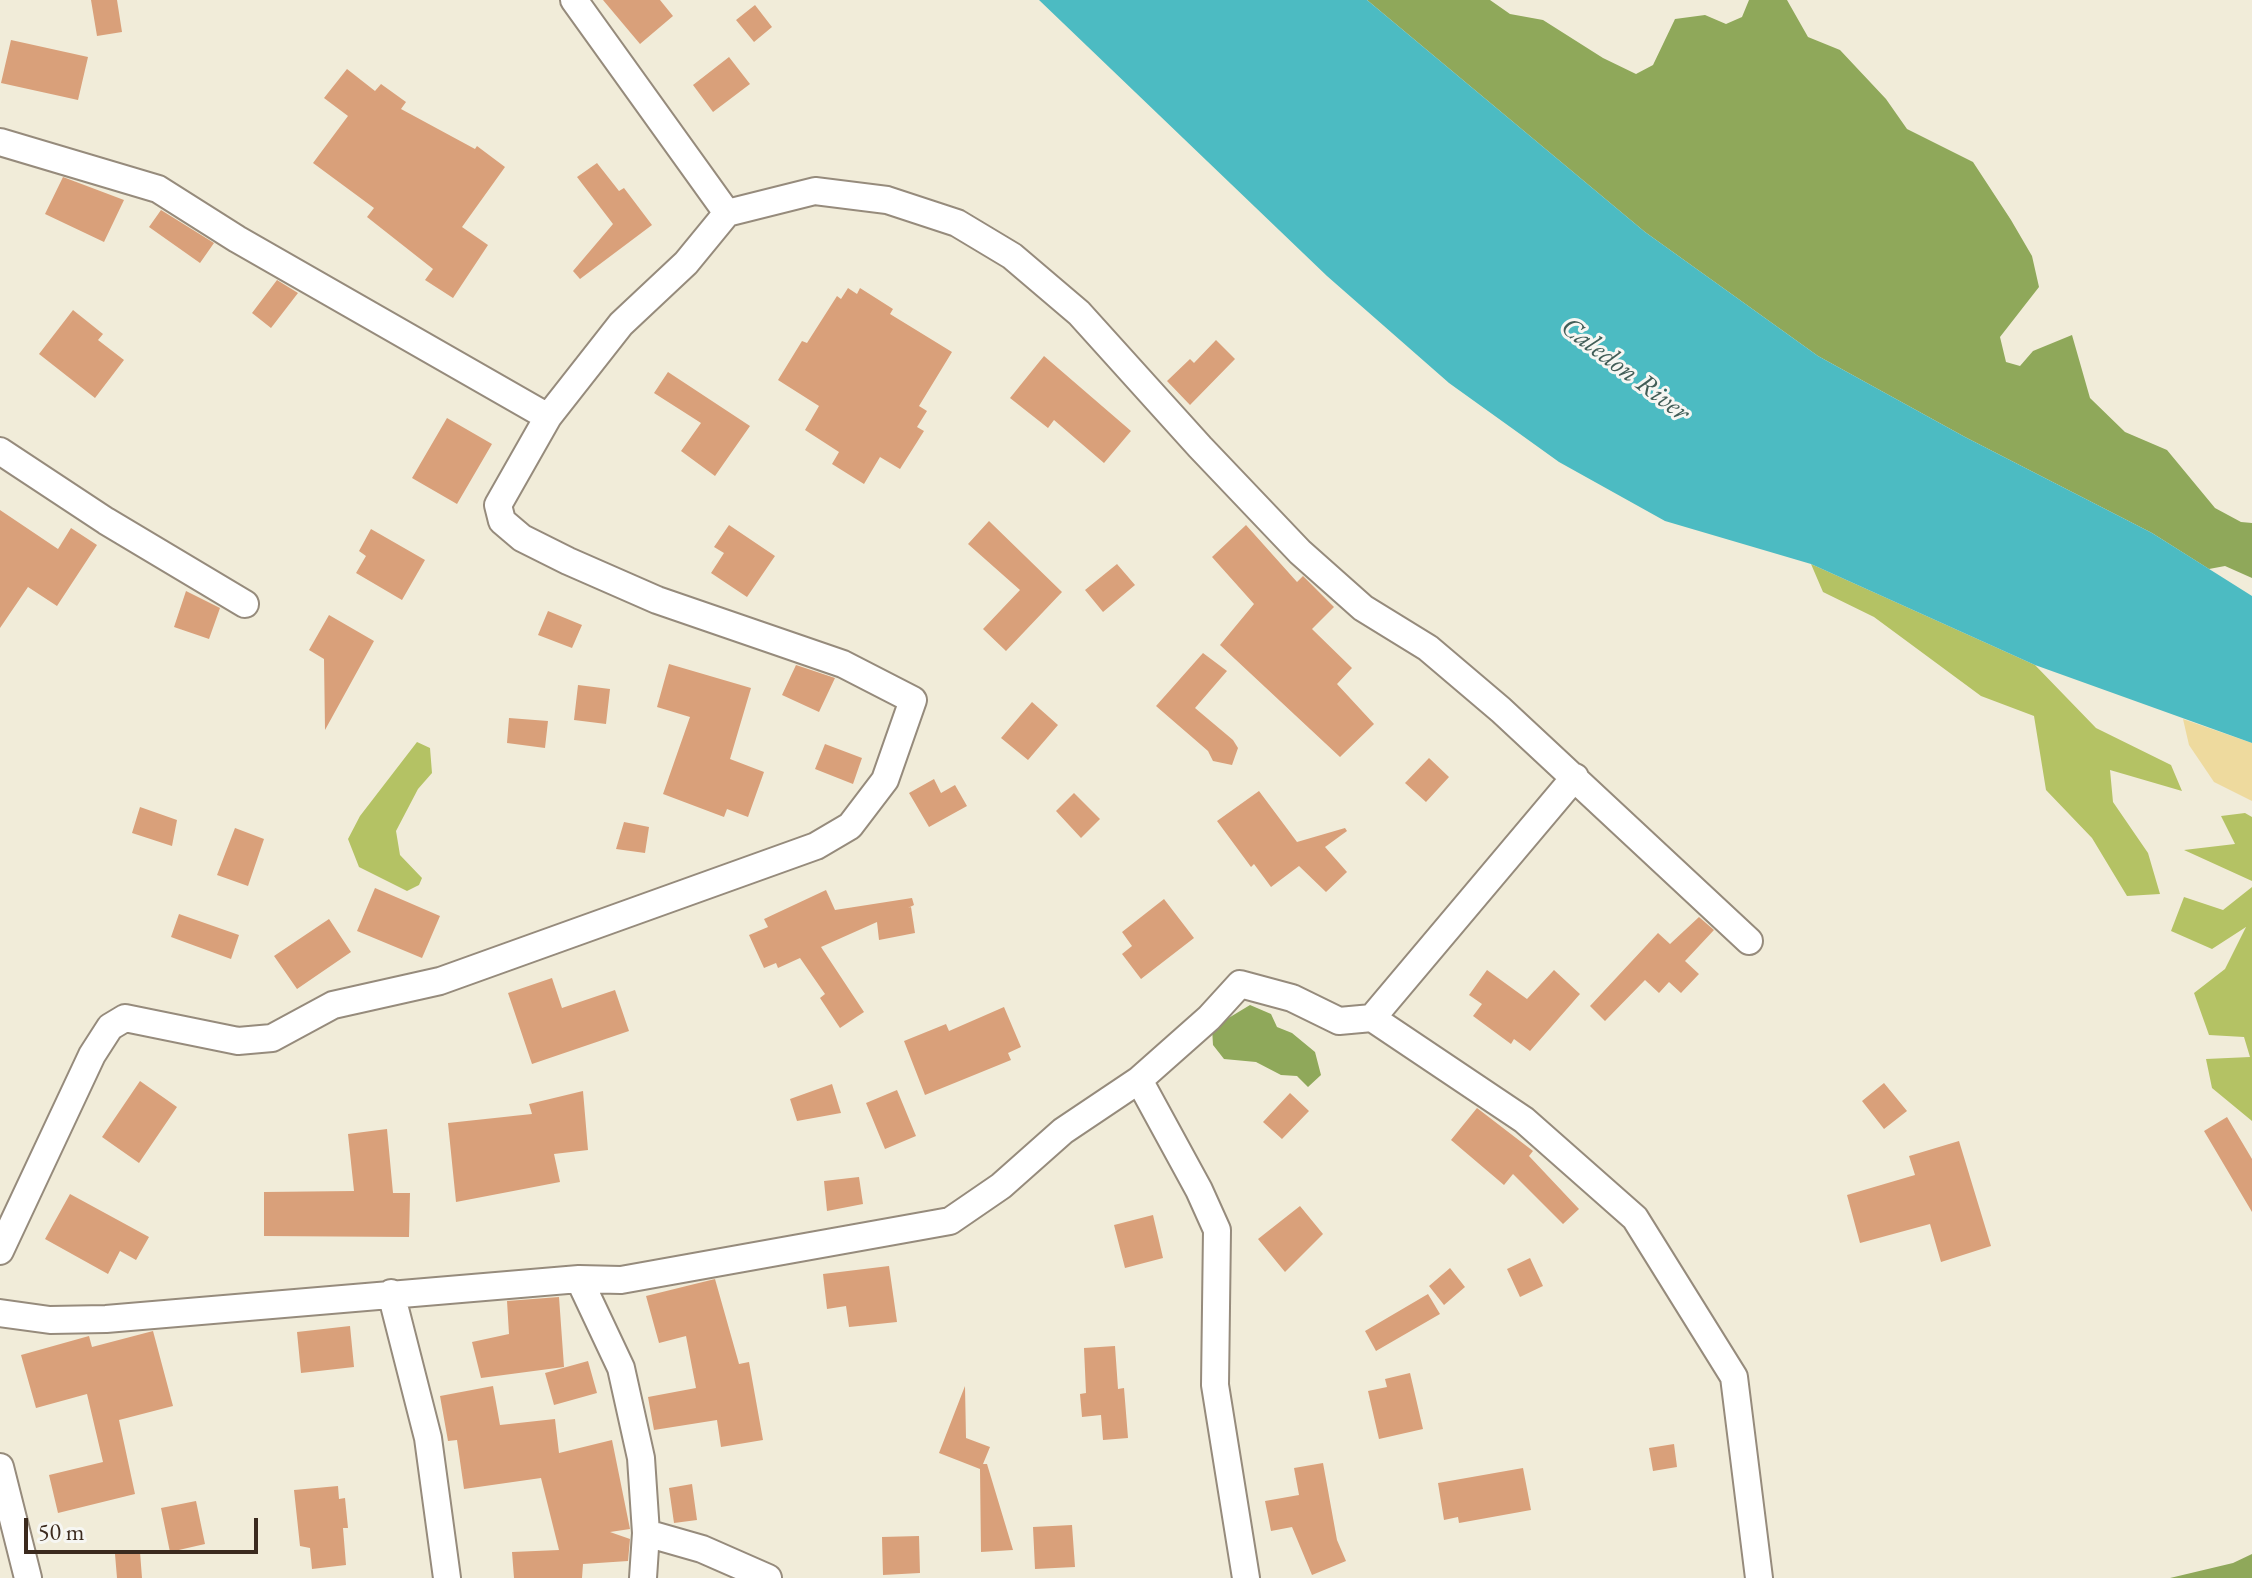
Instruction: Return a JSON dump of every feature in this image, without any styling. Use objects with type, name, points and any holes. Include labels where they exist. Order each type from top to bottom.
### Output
[{"type":"street","points":[[574,0],[705,188],[727,213]]},
{"type":"street","points":[[0,142],[158,189],[249,246],[548,417]]},
{"type":"street","points":[[0,1251],[92,1055],[110,1027],[125,1018],[238,1041],[272,1038],[333,1005],[440,981],[816,846],[850,826],[885,780],[913,700],[843,664],[632,589],[522,538],[502,521],[498,505],[548,417],[621,324],[686,263],[727,213],[815,191],[887,200],[957,223],[1012,256],[1079,313],[1300,552],[1363,608],[1428,648],[1575,777],[1749,941]]},
{"type":"street","points":[[0,451],[106,521],[245,604]]},
{"type":"street","points":[[1372,1018],[1575,777]]},
{"type":"street","points":[[0,1313],[50,1320],[106,1319],[391,1293],[579,1279],[621,1280],[950,1221],[1001,1186],[1063,1131],[1139,1080],[1209,1018],[1240,984],[1292,998],[1339,1021],[1372,1018],[1524,1120],[1635,1218],[1734,1377],[1759,1578]]},
{"type":"street","points":[[1139,1080],[1199,1190],[1217,1230],[1215,1385],[1246,1578]]},
{"type":"street","points":[[579,1279],[621,1368],[641,1458],[646,1533],[643,1578]]},
{"type":"street","points":[[391,1293],[428,1438],[447,1578]]},
{"type":"street","points":[[0,1467],[28,1578]]},
{"type":"street","points":[[646,1533],[702,1549],[768,1578]]},
{"type":"green space","points":[[1367,0],[1490,0],[1510,14],[1543,20],[1603,58],[1636,74],[1653,65],[1675,19],[1705,15],[1726,24],[1742,17],[1749,0],[1787,0],[1808,37],[1840,50],[1886,99],[1907,129],[1973,162],[2011,220],[2032,256],[2039,287],[2000,337],[2006,362],[2020,366],[2033,351],[2072,335],[2090,398],[2125,432],[2167,450],[2215,508],[2241,522],[2252,523],[2252,578],[2225,566],[2209,569],[2152,533],[1965,437],[1818,356],[1645,232]]},
{"type":"green space","points":[[1811,564],[2035,665],[2096,728],[2171,765],[2182,791],[2110,770],[2113,802],[2148,853],[2160,894],[2127,896],[2092,838],[2046,790],[2034,716],[1981,696],[1874,617],[1823,592]]},
{"type":"green space","points":[[417,742],[430,748],[432,773],[418,789],[396,831],[400,855],[422,878],[419,885],[407,891],[359,867],[348,839],[360,816]]},
{"type":"green space","points":[[2245,813],[2252,817],[2252,881],[2184,850],[2235,844],[2221,816]]},
{"type":"green space","points":[[2252,887],[2252,1121],[2212,1088],[2206,1059],[2250,1057],[2244,1037],[2209,1035],[2194,993],[2225,969],[2246,927],[2212,949],[2171,931],[2184,897],[2223,910]]},
{"type":"green space","points":[[1250,1005],[1271,1014],[1277,1027],[1292,1033],[1315,1052],[1321,1075],[1308,1087],[1297,1076],[1281,1075],[1256,1062],[1224,1059],[1213,1045],[1212,1028]]},
{"type":"green space","points":[[2252,1554],[2252,1578],[2170,1578],[2233,1563]]},
{"type":"sand","points":[[2183,719],[2252,743],[2252,801],[2214,782],[2189,745]]},
{"type":"water","name":"Caledon River","points":[[1039,0],[1367,0],[1645,232],[1818,356],[1965,437],[2152,533],[2252,596],[2252,743],[2035,665],[1811,564],[1665,521],[1559,462],[1449,383],[1327,276]]},
{"type":"building","points":[[91,0],[117,0],[122,32],[97,36]]},
{"type":"building","points":[[603,0],[660,0],[673,16],[640,44]]},
{"type":"building","points":[[755,5],[772,27],[754,42],[736,20]]},
{"type":"building","points":[[11,40],[88,57],[78,100],[1,83]]},
{"type":"building","points":[[729,57],[750,84],[713,112],[693,85]]},
{"type":"building","points":[[347,69],[375,91],[381,84],[406,102],[401,109],[475,149],[477,146],[505,167],[462,227],[488,245],[453,298],[425,280],[433,269],[367,217],[374,208],[313,163],[348,116],[324,98]]},
{"type":"building","points":[[597,163],[619,191],[624,188],[652,225],[580,279],[573,271],[613,224],[577,177]]},
{"type":"building","points":[[63,177],[124,200],[104,242],[45,214]]},
{"type":"building","points":[[161,210],[214,243],[200,263],[149,227]]},
{"type":"building","points":[[277,280],[298,293],[271,328],[252,313]]},
{"type":"building","points":[[848,288],[857,294],[860,288],[893,309],[890,314],[952,352],[919,406],[927,411],[917,427],[924,431],[900,469],[880,457],[864,484],[832,464],[839,452],[805,430],[819,406],[778,380],[802,341],[807,343],[837,296],[841,299]]},
{"type":"building","points":[[73,310],[103,334],[98,340],[124,360],[95,398],[39,354]]},
{"type":"building","points":[[1216,340],[1235,359],[1190,405],[1167,381],[1190,359],[1194,363]]},
{"type":"building","points":[[1044,356],[1131,431],[1104,463],[1054,420],[1048,428],[1010,398]]},
{"type":"building","points":[[668,372],[750,426],[715,476],[681,451],[701,423],[654,393]]},
{"type":"building","points":[[447,418],[492,444],[457,504],[412,478]]},
{"type":"building","points":[[0,510],[58,549],[71,528],[97,545],[57,606],[28,587],[0,628]]},
{"type":"building","points":[[989,521],[1062,592],[1006,651],[983,629],[1020,590],[968,544]]},
{"type":"building","points":[[729,525],[775,556],[747,597],[711,573],[724,553],[714,547]]},
{"type":"building","points":[[1246,525],[1297,582],[1303,576],[1334,607],[1312,629],[1352,668],[1337,684],[1374,724],[1340,757],[1220,645],[1254,604],[1212,557]]},
{"type":"building","points":[[371,529],[425,560],[402,600],[356,573],[366,556],[359,551]]},
{"type":"building","points":[[1117,564],[1135,585],[1103,612],[1085,590]]},
{"type":"building","points":[[186,591],[220,608],[209,639],[174,627]]},
{"type":"building","points":[[548,611],[582,625],[572,648],[538,635]]},
{"type":"building","points":[[329,615],[374,641],[325,730],[324,659],[309,650]]},
{"type":"building","points":[[1203,653],[1227,671],[1195,708],[1233,740],[1238,748],[1232,765],[1213,761],[1208,751],[1156,706]]},
{"type":"building","points":[[669,664],[751,688],[730,759],[764,772],[748,817],[727,809],[724,817],[663,794],[690,717],[657,707]]},
{"type":"building","points":[[796,665],[835,678],[819,712],[782,695]]},
{"type":"building","points":[[578,685],[610,689],[606,724],[574,720]]},
{"type":"building","points":[[1032,702],[1058,725],[1028,760],[1001,738]]},
{"type":"building","points":[[509,718],[548,721],[545,748],[507,743]]},
{"type":"building","points":[[825,744],[862,758],[853,784],[815,769]]},
{"type":"building","points":[[1429,758],[1449,777],[1426,802],[1405,783]]},
{"type":"building","points":[[934,779],[941,793],[955,785],[967,806],[929,827],[909,793]]},
{"type":"building","points":[[1259,791],[1297,842],[1345,828],[1347,831],[1325,847],[1347,872],[1326,892],[1299,866],[1271,887],[1254,864],[1251,867],[1217,821]]},
{"type":"building","points":[[1074,793],[1100,819],[1081,838],[1056,811]]},
{"type":"building","points":[[140,807],[177,820],[172,846],[132,833]]},
{"type":"building","points":[[624,822],[649,827],[645,853],[616,849]]},
{"type":"building","points":[[235,828],[264,839],[248,886],[217,875]]},
{"type":"building","points":[[375,888],[440,916],[422,958],[357,931]]},
{"type":"building","points":[[826,890],[835,910],[912,898],[914,905],[908,908],[911,907],[915,933],[879,940],[877,922],[821,947],[864,1012],[840,1028],[820,998],[825,994],[800,958],[778,968],[776,963],[764,968],[749,935],[768,927],[764,919]]},
{"type":"building","points":[[1164,899],[1194,938],[1141,979],[1122,954],[1132,946],[1122,932]]},
{"type":"building","points":[[179,914],[239,935],[231,959],[171,937]]},
{"type":"building","points":[[1699,917],[1714,930],[1685,961],[1699,974],[1681,993],[1669,982],[1659,993],[1645,980],[1605,1021],[1590,1006],[1658,933],[1670,944]]},
{"type":"building","points":[[329,919],[351,952],[297,989],[274,956]]},
{"type":"building","points":[[1487,970],[1527,999],[1554,970],[1580,994],[1530,1051],[1514,1039],[1511,1044],[1473,1016],[1482,1004],[1469,995]]},
{"type":"building","points":[[552,978],[562,1008],[615,990],[629,1031],[532,1064],[508,993]]},
{"type":"building","points":[[1004,1007],[1021,1047],[1008,1053],[1011,1060],[925,1095],[904,1041],[946,1024],[949,1031]]},
{"type":"building","points":[[140,1081],[177,1107],[139,1163],[102,1137]]},
{"type":"building","points":[[1884,1083],[1907,1111],[1884,1129],[1862,1101]]},
{"type":"building","points":[[832,1084],[841,1113],[797,1121],[790,1099]]},
{"type":"building","points":[[897,1090],[916,1136],[885,1149],[866,1103]]},
{"type":"building","points":[[583,1091],[588,1150],[554,1154],[560,1182],[456,1202],[448,1123],[532,1114],[529,1104]]},
{"type":"building","points":[[1290,1093],[1309,1111],[1282,1139],[1263,1122]]},
{"type":"building","points":[[1477,1108],[1533,1151],[1529,1156],[1579,1209],[1563,1224],[1513,1174],[1504,1185],[1451,1140]]},
{"type":"building","points":[[2227,1117],[2252,1159],[2252,1212],[2204,1131]]},
{"type":"building","points":[[387,1129],[393,1193],[410,1193],[409,1237],[264,1236],[264,1192],[354,1191],[348,1134]]},
{"type":"building","points":[[1959,1141],[1991,1246],[1941,1262],[1930,1224],[1860,1243],[1847,1195],[1915,1175],[1909,1156]]},
{"type":"building","points":[[859,1177],[863,1204],[827,1211],[824,1181]]},
{"type":"building","points":[[70,1194],[149,1237],[136,1260],[120,1251],[108,1274],[45,1239]]},
{"type":"building","points":[[1300,1206],[1323,1234],[1285,1272],[1258,1239]]},
{"type":"building","points":[[1153,1215],[1163,1258],[1125,1268],[1114,1225]]},
{"type":"building","points":[[1530,1258],[1543,1286],[1520,1297],[1507,1269]]},
{"type":"building","points":[[889,1266],[897,1322],[849,1327],[846,1306],[827,1309],[823,1274]]},
{"type":"building","points":[[1450,1268],[1465,1287],[1444,1305],[1429,1286]]},
{"type":"building","points":[[715,1279],[739,1364],[749,1362],[763,1440],[721,1447],[717,1420],[654,1430],[648,1397],[696,1388],[686,1336],[659,1343],[646,1296]]},
{"type":"building","points":[[1428,1294],[1440,1314],[1376,1351],[1365,1331]]},
{"type":"building","points":[[559,1297],[564,1367],[481,1378],[472,1342],[509,1334],[507,1301]]},
{"type":"building","points":[[350,1326],[354,1367],[301,1373],[297,1332]]},
{"type":"building","points":[[153,1331],[173,1406],[119,1420],[135,1494],[58,1513],[49,1475],[103,1462],[87,1394],[36,1408],[21,1355],[89,1336],[92,1347]]},
{"type":"building","points":[[1115,1346],[1118,1389],[1124,1388],[1128,1438],[1103,1440],[1101,1415],[1082,1417],[1080,1394],[1086,1393],[1084,1348]]},
{"type":"building","points":[[588,1361],[597,1393],[554,1405],[545,1373]]},
{"type":"building","points":[[1410,1373],[1423,1429],[1379,1439],[1368,1391],[1387,1387],[1385,1379]]},
{"type":"building","points":[[493,1386],[500,1425],[555,1419],[559,1453],[612,1440],[630,1529],[610,1532],[630,1539],[628,1561],[583,1564],[582,1578],[514,1578],[512,1552],[559,1550],[541,1478],[464,1489],[457,1440],[448,1441],[440,1396]]},
{"type":"building","points":[[965,1386],[966,1438],[990,1447],[983,1464],[987,1464],[1013,1550],[981,1552],[980,1469],[939,1453]]},
{"type":"building","points":[[1674,1444],[1677,1467],[1653,1471],[1649,1448]]},
{"type":"building","points":[[1323,1463],[1337,1540],[1346,1561],[1312,1575],[1292,1527],[1271,1531],[1265,1501],[1299,1495],[1294,1468]]},
{"type":"building","points":[[1523,1468],[1531,1510],[1459,1523],[1458,1517],[1444,1520],[1438,1483]]},
{"type":"building","points":[[692,1484],[697,1520],[674,1523],[669,1488]]},
{"type":"building","points":[[338,1486],[339,1499],[345,1498],[348,1528],[343,1528],[346,1565],[312,1569],[310,1548],[300,1546],[294,1490]]},
{"type":"building","points":[[196,1501],[205,1544],[170,1552],[161,1508]]},
{"type":"building","points":[[1072,1525],[1075,1567],[1035,1569],[1033,1527]]},
{"type":"building","points":[[919,1536],[920,1573],[883,1575],[882,1537]]},
{"type":"building","points":[[140,1552],[142,1578],[117,1578],[115,1554]]}]
